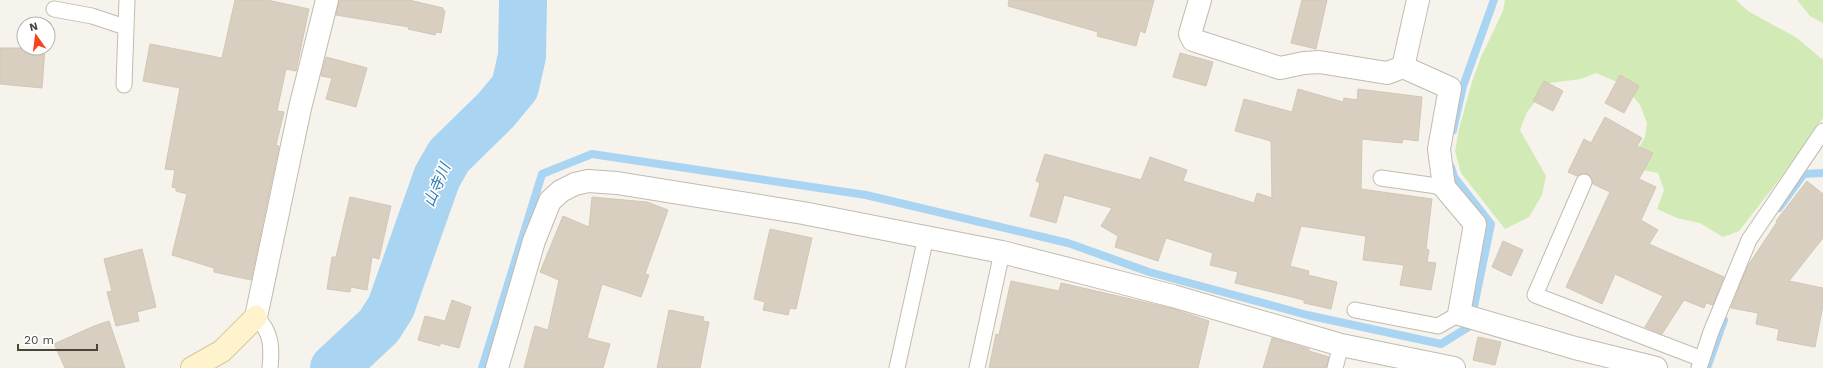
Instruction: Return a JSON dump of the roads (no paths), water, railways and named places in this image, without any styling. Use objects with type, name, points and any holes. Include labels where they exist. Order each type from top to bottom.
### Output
[{"type":"main road","points":[[192,368],[222,351],[256,318]]},
{"type":"street","points":[[256,318],[300,108],[327,0]]},
{"type":"street","points":[[1200,0],[1190,34],[1192,40],[1280,68],[1304,63],[1319,62],[1387,73],[1403,67],[1450,88],[1439,149],[1444,187],[1475,224],[1459,314],[1575,348],[1656,368]]},
{"type":"street","points":[[1403,67],[1418,0]]},
{"type":"street","points":[[497,368],[534,241],[550,201],[561,191],[575,184],[588,182],[617,183],[803,213],[1002,252],[1173,296],[1341,345],[1454,368]]},
{"type":"lane","points":[[124,84],[127,0]]},
{"type":"lane","points":[[54,9],[92,16],[125,26]]},
{"type":"lane","points":[[1584,182],[1535,295],[1701,364],[1711,332],[1749,240],[1823,131]]},
{"type":"lane","points":[[1381,178],[1444,187]]},
{"type":"lane","points":[[897,368],[926,237]]},
{"type":"lane","points":[[977,368],[1002,252]]},
{"type":"lane","points":[[1355,310],[1438,326],[1459,314]]},
{"type":"lane","points":[[256,318],[265,326],[272,349],[270,368]]},
{"type":"lane","points":[[1335,368],[1341,345]]},
{"type":"waterway","name":"山寺川","points":[[334,368],[379,326],[391,307],[437,177],[449,156],[496,110],[515,87],[522,56],[523,0]]},
{"type":"waterway","points":[[1453,130],[1463,86],[1494,0]]},
{"type":"waterway","points":[[482,368],[542,174],[592,154],[866,195],[1068,243],[1149,272],[1307,315],[1441,344],[1470,326],[1491,224],[1454,177],[1451,167]]},
{"type":"waterway","points":[[1779,208],[1804,174],[1823,173]]},
{"type":"waterway","points":[[1707,368],[1724,320]]}]
